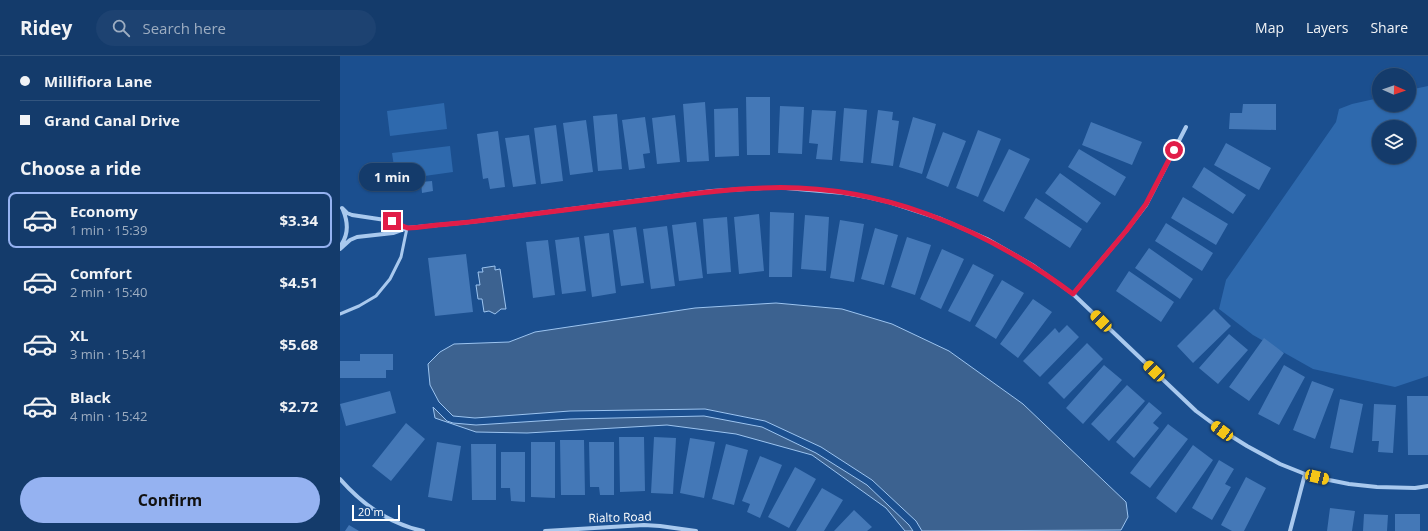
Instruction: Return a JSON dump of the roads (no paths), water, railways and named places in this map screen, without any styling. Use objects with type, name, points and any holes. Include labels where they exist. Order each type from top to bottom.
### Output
[{"type":"street","points":[[1073,294],[1126,231],[1146,204],[1186,127]]},
{"type":"street","points":[[340,248],[350,240],[357,237],[393,233],[407,228],[470,222],[712,191],[763,188],[820,190],[889,202],[941,219],[987,239],[1034,266],[1073,294],[1196,411],[1222,431],[1280,464],[1305,474],[1328,480],[1377,487],[1414,488],[1428,486]]},
{"type":"street","points":[[341,207],[347,213],[352,215],[392,221],[407,228]]},
{"type":"street","points":[[340,248],[344,242],[347,230],[346,219],[341,207]]},
{"type":"street","points":[[1290,531],[1305,474]]},
{"type":"street","points":[[340,479],[354,494],[377,512],[391,520],[423,531]]},
{"type":"street","name":"Rialto Road","points":[[545,531],[644,526],[660,526],[696,531]]},
{"type":"lane","points":[[340,314],[359,306],[376,296],[390,279],[401,257],[407,228]]}]
